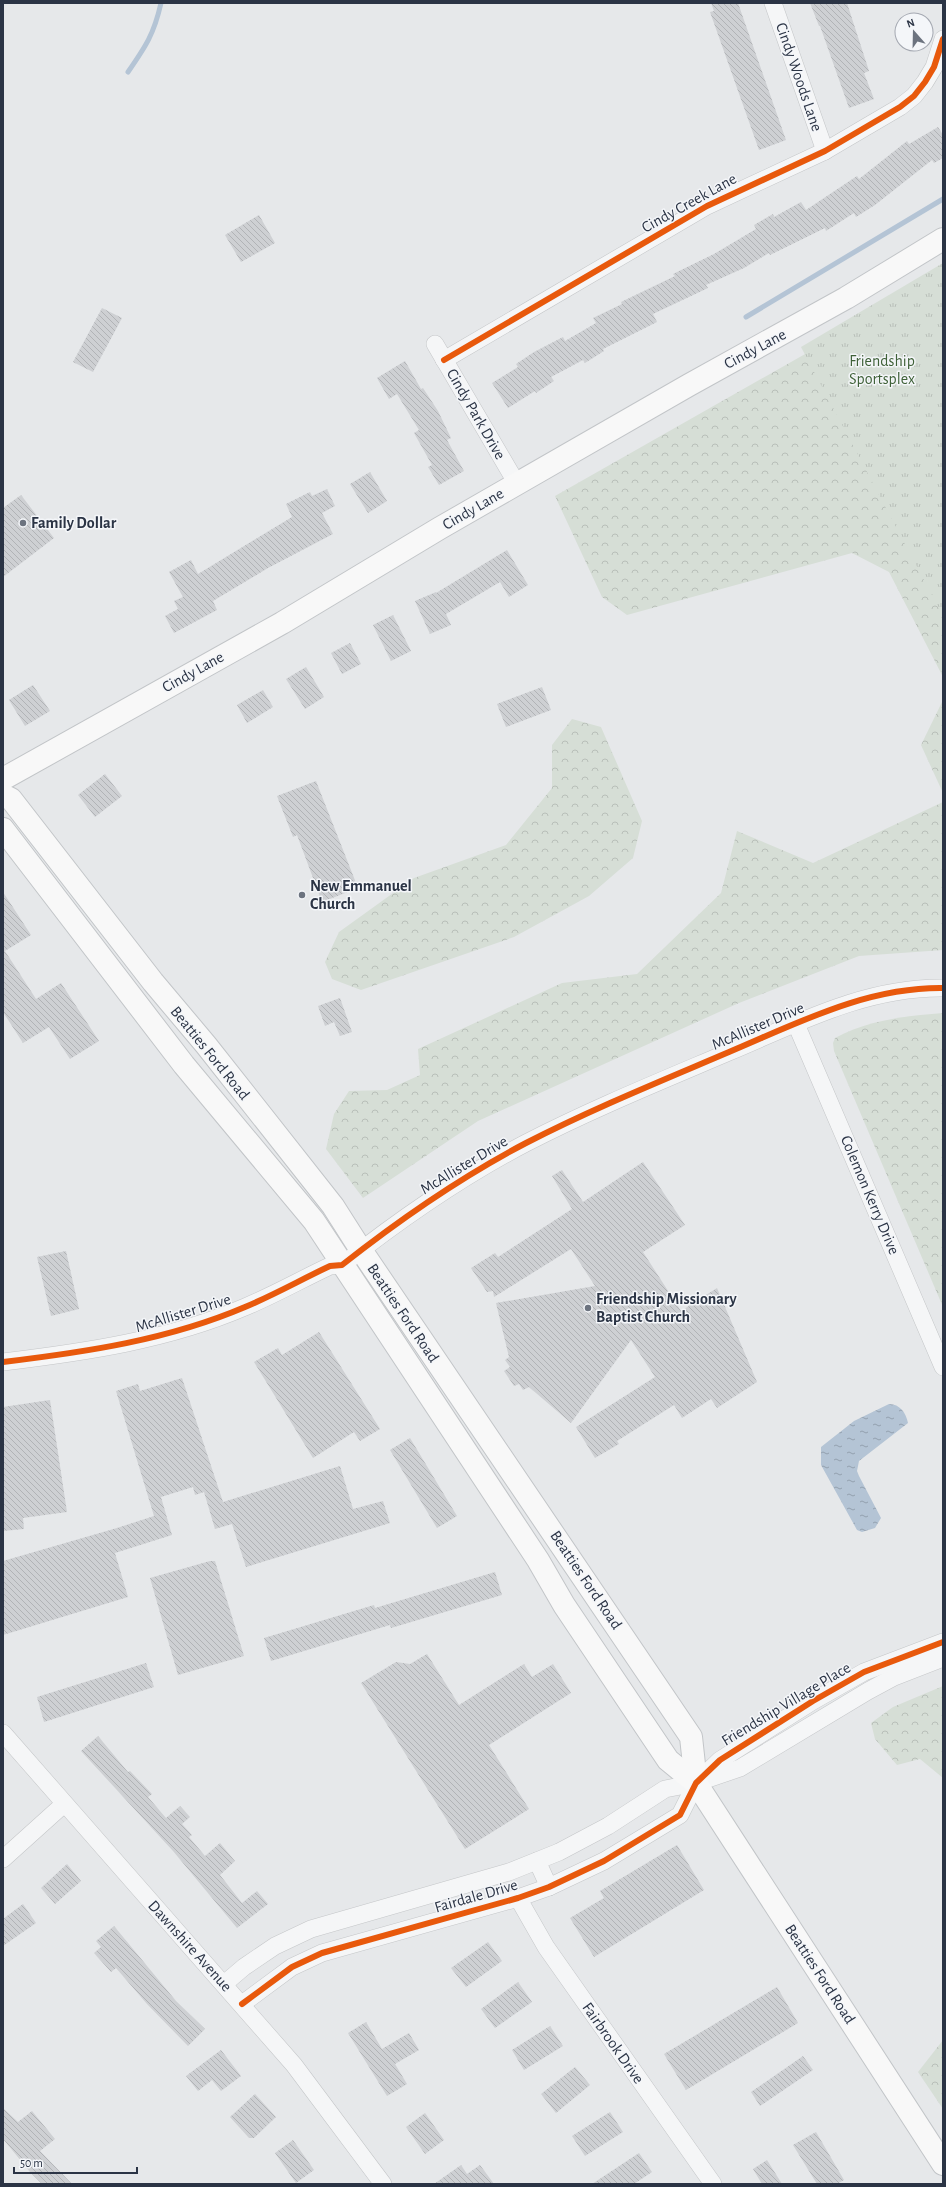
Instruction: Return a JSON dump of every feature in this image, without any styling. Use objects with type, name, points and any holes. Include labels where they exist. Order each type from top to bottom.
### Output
[{"type":"main road","name":"Cindy Lane","points":[[3,779],[282,623],[517,484],[689,385],[846,298],[943,239]]},
{"type":"main road","name":"Beatties Ford Road","points":[[3,795],[11,799],[153,982],[206,1045],[333,1206],[361,1250],[692,1737],[696,1783]]},
{"type":"main road","name":"Beatties Ford Road","points":[[3,829],[184,1065],[314,1221],[538,1560],[564,1605],[668,1760],[696,1783],[943,2164]]},
{"type":"street","name":"Cindy Woods Lane","points":[[773,3],[825,151]]},
{"type":"street","name":"Cindy Creek Lane","points":[[444,360],[706,206],[825,151],[884,117],[914,96],[934,67],[943,39]]},
{"type":"street","name":"Cindy Park Drive","points":[[435,344],[517,484]]},
{"type":"street","name":"McAllister Drive","points":[[3,1362],[109,1348],[181,1330],[246,1307],[330,1266],[342,1265],[400,1220],[490,1163],[571,1120],[848,1003],[873,996],[906,990],[943,988]]},
{"type":"street","name":"Colemon Kerry Drive","points":[[796,1024],[943,1367]]},
{"type":"street","name":"Friendship Village Place","points":[[696,1783],[720,1760],[812,1701],[864,1672],[943,1642]]},
{"type":"street","name":"Friendship Village Place","points":[[696,1783],[740,1768],[868,1690],[894,1677],[943,1658]]},
{"type":"street","name":"Dawnshire Avenue","points":[[3,1733],[64,1804],[242,2004],[327,2107],[383,2184]]},
{"type":"street","name":"Fairdale Drive","points":[[224,1984],[244,1967],[275,1946],[311,1929],[509,1872],[559,1852],[608,1826],[665,1789],[696,1783]]},
{"type":"street","name":"Fairdale Drive","points":[[242,2004],[292,1967],[316,1956],[362,1941],[518,1898],[549,1887],[604,1861],[680,1815],[696,1783]]},
{"type":"street","points":[[3,1859],[64,1804]]},
{"type":"street","points":[[537,1861],[549,1887]]},
{"type":"street","name":"Fairbrook Drive","points":[[518,1898],[546,1947],[712,2184]]},
{"type":"street","points":[[408,1902],[414,1927]]},
{"type":"green space","name":"Friendship Sportsplex","points":[[943,263],[943,616],[801,347]]},
{"type":"green space","points":[[828,341],[943,523],[943,677],[889,572],[852,553],[627,615],[602,597],[555,496]]},
{"type":"green space","points":[[943,700],[943,793],[921,745]]},
{"type":"green space","points":[[572,719],[601,727],[642,821],[633,858],[589,896],[514,937],[361,990],[332,979],[325,962],[339,932],[414,878],[506,845],[552,788],[552,745]]},
{"type":"green space","points":[[943,802],[943,950],[859,956],[739,1003],[478,1121],[363,1198],[326,1149],[334,1114],[349,1091],[387,1090],[420,1075],[418,1049],[562,983],[637,974],[721,893],[737,831],[813,863]]},
{"type":"green space","points":[[943,1013],[943,1307],[834,1051],[833,1043],[835,1038],[874,1023],[901,1017]]},
{"type":"green space","points":[[943,1686],[943,1778],[920,1759],[897,1765],[875,1739],[871,1723],[893,1707]]},
{"type":"green space","points":[[943,2040],[943,2109],[918,2072]]},
{"type":"water","points":[[889,1404],[893,1404],[902,1410],[908,1423],[859,1461],[857,1471],[881,1518],[875,1528],[862,1532],[857,1530],[821,1465],[821,1447],[854,1421]]},
{"type":"building","points":[[711,3],[738,3],[786,140],[759,150],[710,12],[714,11]]},
{"type":"building","points":[[810,3],[847,3],[869,71],[864,73],[874,99],[849,108],[820,26]]},
{"type":"building","points":[[938,127],[943,135],[943,158],[934,163],[932,160],[875,205],[856,217],[854,213],[826,231],[825,228],[770,255],[769,253],[744,268],[706,285],[708,288],[653,314],[657,322],[603,349],[604,351],[585,363],[583,360],[551,377],[554,381],[536,393],[535,391],[508,408],[492,383],[518,367],[516,364],[534,352],[563,337],[565,341],[596,323],[593,318],[622,304],[621,302],[675,276],[673,274],[714,254],[756,229],[754,225],[773,214],[774,217],[801,202],[806,210],[857,176],[859,179],[907,141],[909,144]]},
{"type":"building","points":[[259,215],[275,243],[241,262],[225,235]]},
{"type":"building","points":[[102,308],[122,318],[93,372],[73,362]]},
{"type":"building","points":[[405,361],[421,389],[423,388],[438,411],[451,438],[447,440],[464,471],[439,485],[428,467],[432,465],[414,433],[419,430],[397,394],[389,399],[377,378]]},
{"type":"building","points":[[370,472],[387,501],[368,513],[350,484]]},
{"type":"building","points":[[327,489],[335,506],[322,513],[333,534],[268,568],[213,601],[217,610],[174,633],[165,616],[178,609],[174,601],[183,597],[169,572],[191,560],[198,574],[292,517],[286,504],[310,492],[312,496]]},
{"type":"building","name":"Family Dollar","points":[[21,495],[54,538],[3,577],[3,508]]},
{"type":"building","points":[[507,550],[528,585],[509,597],[500,582],[446,614],[451,625],[430,634],[415,601],[436,593]]},
{"type":"building","points":[[393,615],[411,651],[391,661],[373,625]]},
{"type":"building","points":[[350,643],[361,664],[342,674],[331,653]]},
{"type":"building","points":[[306,667],[324,697],[305,709],[286,679]]},
{"type":"building","points":[[33,685],[50,711],[25,726],[9,700]]},
{"type":"building","points":[[542,687],[551,710],[506,727],[497,704]]},
{"type":"building","points":[[263,690],[273,707],[247,723],[237,705]]},
{"type":"building","points":[[105,774],[122,796],[95,817],[78,795]]},
{"type":"building","points":[[316,781],[358,888],[322,902],[297,835],[293,837],[277,796]]},
{"type":"building","points":[[3,892],[31,935],[5,951],[36,999],[61,983],[99,1041],[70,1059],[49,1027],[23,1043],[3,1012]]},
{"type":"building","points":[[340,998],[352,1032],[340,1036],[334,1022],[325,1026],[318,1006]]},
{"type":"building","name":"Friendship Missionary Baptist Church","points":[[643,1162],[685,1225],[643,1252],[681,1311],[717,1288],[757,1382],[717,1408],[711,1399],[682,1418],[674,1405],[617,1441],[619,1444],[595,1458],[576,1427],[655,1377],[631,1340],[571,1423],[529,1387],[523,1390],[519,1384],[514,1386],[504,1371],[510,1367],[505,1360],[509,1357],[496,1303],[595,1286],[571,1249],[494,1297],[493,1291],[487,1292],[471,1268],[495,1253],[498,1257],[572,1209],[552,1176],[562,1170],[583,1202]]},
{"type":"building","points":[[66,1251],[79,1309],[51,1316],[37,1257]]},
{"type":"building","points":[[319,1332],[380,1429],[360,1441],[354,1432],[313,1458],[254,1362],[278,1348],[282,1355]]},
{"type":"building","points":[[182,1378],[223,1502],[340,1466],[353,1509],[383,1501],[390,1523],[246,1567],[232,1524],[215,1529],[204,1492],[195,1495],[193,1487],[161,1497],[172,1535],[115,1553],[128,1597],[3,1635],[3,1561],[154,1516],[116,1391],[138,1384],[140,1391]]},
{"type":"building","points":[[50,1400],[67,1512],[23,1518],[24,1529],[3,1531],[3,1407]]},
{"type":"building","points":[[410,1438],[457,1516],[437,1528],[390,1450]]},
{"type":"building","points":[[210,1561],[215,1561],[244,1656],[178,1675],[150,1578]]},
{"type":"building","points":[[495,1572],[502,1595],[391,1628],[390,1625],[271,1661],[264,1638],[374,1605],[375,1608]]},
{"type":"building","points":[[427,1654],[459,1705],[524,1664],[532,1677],[553,1664],[571,1693],[489,1745],[529,1809],[465,1849],[361,1683],[396,1662],[410,1664]]},
{"type":"building","points":[[146,1663],[154,1687],[44,1722],[37,1697]]},
{"type":"building","points":[[98,1736],[128,1772],[130,1771],[152,1794],[148,1797],[166,1818],[180,1806],[190,1817],[182,1824],[192,1835],[189,1837],[205,1856],[220,1843],[235,1861],[220,1875],[242,1903],[257,1891],[268,1904],[237,1928],[173,1851],[81,1751]]},
{"type":"building","points":[[677,1845],[704,1890],[594,1957],[570,1918],[604,1898],[600,1891]]},
{"type":"building","points":[[67,1864],[81,1881],[55,1904],[41,1888]]},
{"type":"building","points":[[23,1904],[36,1923],[3,1946],[3,1919]]},
{"type":"building","points":[[114,1926],[176,2001],[205,2029],[188,2046],[147,2004],[116,1968],[111,1972],[94,1953],[101,1947],[96,1941]]},
{"type":"building","points":[[488,1942],[502,1961],[466,1987],[451,1968]]},
{"type":"building","points":[[518,1982],[532,2002],[495,2028],[481,2009]]},
{"type":"building","points":[[777,1987],[798,2023],[686,2090],[664,2054]]},
{"type":"building","points":[[366,2022],[382,2049],[409,2033],[419,2050],[395,2064],[407,2084],[387,2096],[348,2033]]},
{"type":"building","points":[[550,2026],[563,2046],[524,2070],[512,2050]]},
{"type":"building","points":[[221,2050],[241,2076],[221,2091],[212,2080],[198,2091],[186,2076]]},
{"type":"building","points":[[803,2056],[813,2070],[760,2106],[751,2092]]},
{"type":"building","points":[[575,2067],[590,2085],[556,2113],[541,2094]]},
{"type":"building","points":[[255,2094],[276,2117],[254,2138],[249,2138],[230,2117]]},
{"type":"building","points":[[3,2108],[18,2122],[32,2111],[55,2139],[40,2151],[72,2184],[42,2184],[31,2173],[3,2139]]},
{"type":"building","points":[[610,2112],[623,2132],[585,2156],[572,2136]]},
{"type":"building","points":[[425,2113],[444,2140],[425,2154],[406,2127]]},
{"type":"building","points":[[816,2132],[844,2180],[837,2184],[817,2184],[793,2145]]},
{"type":"building","points":[[293,2140],[314,2170],[296,2183],[275,2153]]},
{"type":"building","points":[[639,2153],[652,2172],[634,2184],[592,2184]]},
{"type":"building","points":[[767,2160],[782,2184],[762,2184],[753,2169]]},
{"type":"building","points":[[461,2165],[467,2174],[480,2165],[494,2184],[434,2184]]},
{"type":"waterway","points":[[128,72],[149,39],[161,3]]},
{"type":"waterway","points":[[746,317],[943,199]]},
{"type":"cycle path","points":[[444,360],[707,206],[825,151],[900,107],[914,96],[925,82],[934,67],[943,39]]},
{"type":"cycle path","points":[[3,1362],[65,1354],[126,1343],[186,1328],[245,1307],[330,1266],[342,1265],[408,1216],[478,1170],[526,1143],[601,1107],[833,1009],[860,1000],[887,994],[915,989],[943,988]]},
{"type":"cycle path","points":[[242,2004],[292,1967],[322,1953],[518,1898],[549,1887],[604,1861],[680,1815],[696,1783],[720,1760],[813,1701],[864,1672],[943,1642]]},
{"type":"place","name":"Family Dollar","points":[[23,523]]},
{"type":"place","name":"New Emmanuel Church","points":[[302,895]]},
{"type":"place","name":"Friendship Missionary Baptist Church","points":[[588,1308]]}]
